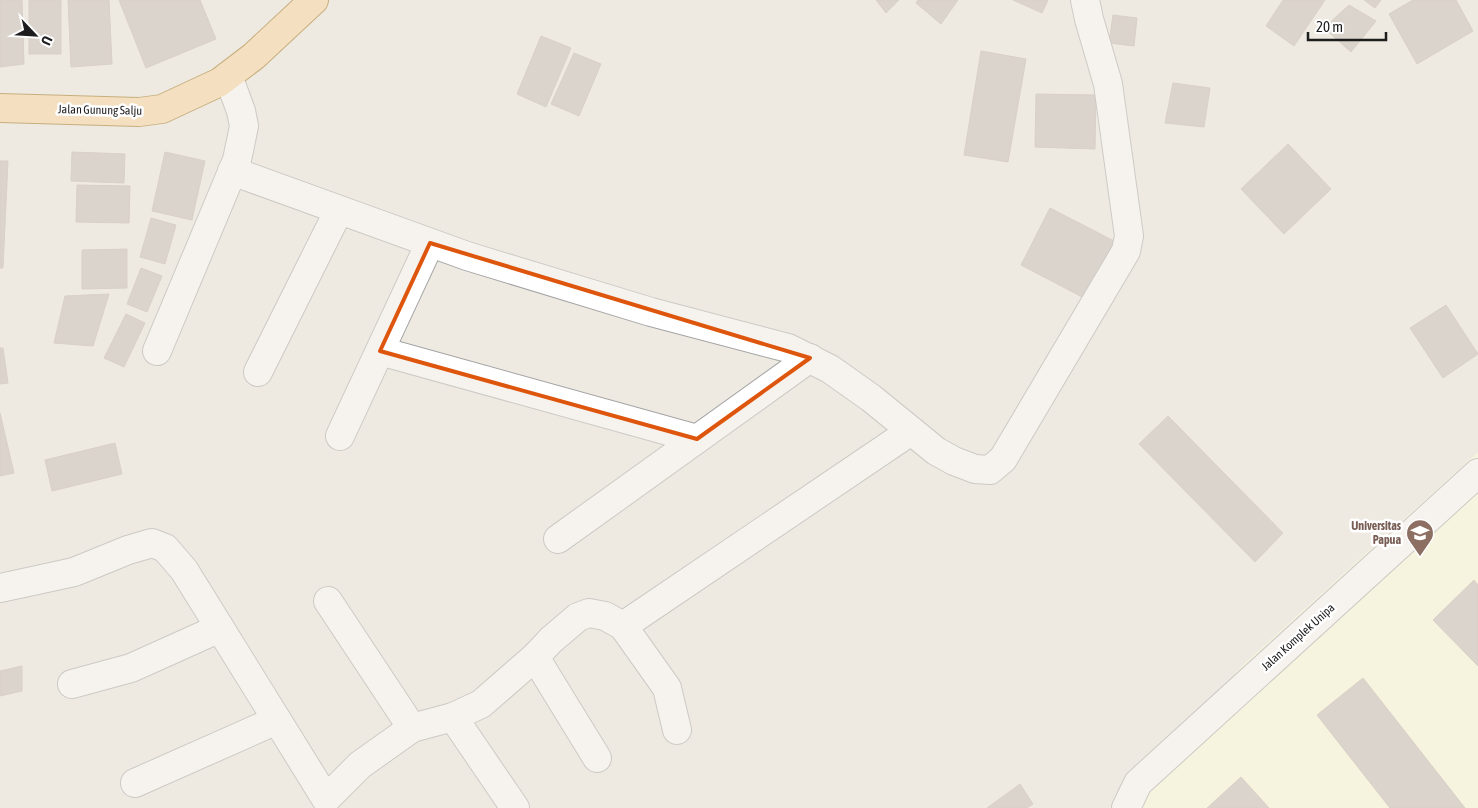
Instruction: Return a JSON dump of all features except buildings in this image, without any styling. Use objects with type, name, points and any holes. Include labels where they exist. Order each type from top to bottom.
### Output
[{"type":"main road","name":"Jalan Gunung Salju","points":[[0,108],[139,112],[162,109],[228,76],[254,56],[314,0]]},
{"type":"street","points":[[232,171],[476,259],[651,312],[788,348],[830,369],[863,392],[936,451],[954,461],[975,469],[990,470],[1003,459],[1126,250],[1129,236],[1108,84],[1085,0]]},
{"type":"street","points":[[157,352],[237,160],[244,126],[241,111],[228,76]]},
{"type":"street","points":[[258,372],[339,210]]},
{"type":"street","points":[[340,436],[430,243]]},
{"type":"street","points":[[380,351],[697,439]]},
{"type":"street","points":[[558,539],[810,358]]},
{"type":"street","points":[[623,626],[911,431]]},
{"type":"street","name":"Jalan Komplek Unipa","points":[[1126,808],[1138,783],[1478,473]]},
{"type":"street","points":[[0,588],[74,572],[128,550],[152,543],[165,548],[184,570],[277,720],[326,805],[360,765],[412,728],[453,718],[482,704],[578,617],[589,613],[606,616],[623,626],[666,688],[677,730]]},
{"type":"street","points":[[328,601],[412,728]]},
{"type":"street","points":[[72,684],[131,668],[220,628]]},
{"type":"street","points":[[535,657],[597,758]]},
{"type":"street","points":[[453,718],[515,808]]},
{"type":"street","points":[[135,783],[277,720]]},
{"type":"highlighted area","points":[[430,243],[810,358],[697,439],[380,351]]},
{"type":"shaded area","name":"Universitas Papua","points":[[1478,452],[1478,808],[1110,808],[1245,663]]},
{"type":"place","name":"Universitas Papua","points":[[1420,557]]}]
